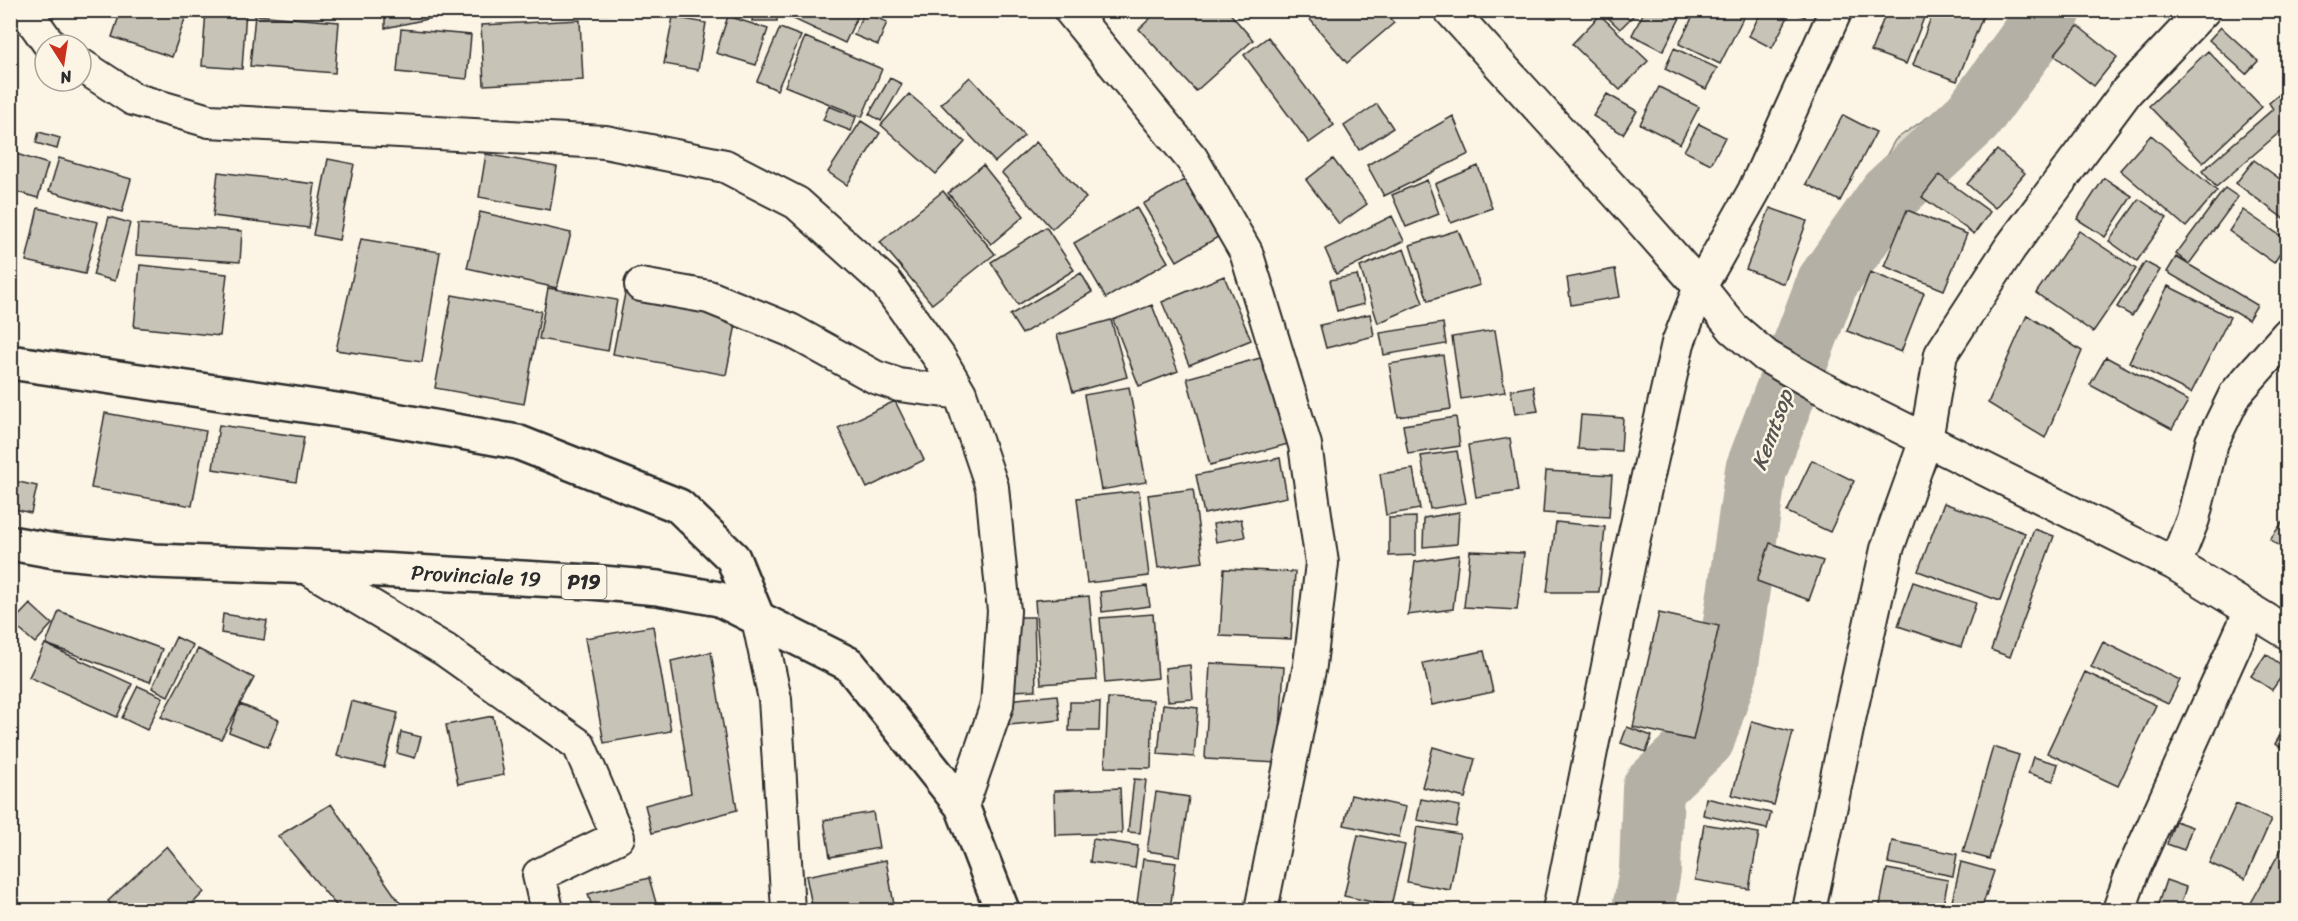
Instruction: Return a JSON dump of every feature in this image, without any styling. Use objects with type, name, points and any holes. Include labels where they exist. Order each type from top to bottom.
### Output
[{"type":"main road","points":[[10,362],[350,412],[517,442],[680,506],[733,558],[758,619]]},
{"type":"main road","name":"Provinciale 19","points":[[10,543],[55,551],[154,561],[579,581],[658,588],[719,599],[849,664],[962,806],[1002,910]]},
{"type":"street","points":[[25,10],[41,33]]},
{"type":"street","points":[[1070,10],[1192,159],[1246,252],[1305,445],[1322,563],[1310,665],[1261,910]]},
{"type":"street","points":[[1450,10],[1700,287],[1733,328],[1766,356],[1818,386],[2175,564],[2288,633]]},
{"type":"street","points":[[1559,910],[1650,465],[1678,343],[1700,287],[1754,191],[1836,10]]},
{"type":"street","points":[[1809,910],[1887,549],[1926,440],[1941,354],[2010,248],[2127,92],[2204,10]]},
{"type":"street","points":[[93,73],[133,99],[209,121],[605,142],[725,166],[797,203],[886,283],[939,357],[960,393],[992,487],[1004,611],[997,705],[962,806]]},
{"type":"street","points":[[641,285],[709,297],[790,330],[875,377],[899,385],[960,393]]},
{"type":"street","points":[[2175,564],[2193,519],[2212,442],[2231,403],[2236,393],[2288,334]]},
{"type":"street","points":[[306,567],[445,650],[579,745],[618,837],[539,875],[547,910]]},
{"type":"street","points":[[2119,910],[2132,873],[2251,610]]},
{"type":"street","points":[[758,619],[775,699],[788,910]]},
{"type":"shaded area","points":[[2018,11],[2086,11],[1989,135],[1928,171],[1818,354],[1791,329],[1895,140],[1972,86]]},
{"type":"building","points":[[121,10],[188,10],[172,57],[112,37]]},
{"type":"building","points":[[206,10],[246,10],[242,69],[202,66]]},
{"type":"building","points":[[385,10],[470,10],[385,28]]},
{"type":"building","points":[[596,10],[674,10],[674,11],[596,14]]},
{"type":"building","points":[[703,10],[745,10],[744,15]]},
{"type":"building","points":[[753,10],[777,10],[777,21],[752,21]]},
{"type":"building","points":[[790,10],[860,10],[845,43],[787,16]]},
{"type":"building","points":[[1159,10],[1227,10],[1253,40],[1196,91],[1139,29]]},
{"type":"building","points":[[1302,10],[1382,10],[1394,23],[1347,63]]},
{"type":"building","points":[[1600,10],[1638,10],[1638,11],[1620,29]]},
{"type":"building","points":[[1645,10],[1675,10],[1682,14],[1663,51],[1632,35]]},
{"type":"building","points":[[1696,10],[1747,10],[1720,64],[1679,44]]},
{"type":"building","points":[[1762,10],[1785,10],[1790,13],[1772,48],[1749,36]]},
{"type":"building","points":[[1788,10],[1807,10],[1805,17]]},
{"type":"building","points":[[1887,10],[1927,10],[1906,64],[1871,51]]},
{"type":"building","points":[[1934,10],[1985,11],[1957,81],[1913,65]]},
{"type":"building","points":[[2271,10],[2288,10],[2288,26]]},
{"type":"building","points":[[864,13],[887,22],[878,45],[854,35]]},
{"type":"building","points":[[255,15],[339,22],[335,73],[250,66]]},
{"type":"building","points":[[1600,15],[1648,61],[1620,90],[1572,44]]},
{"type":"building","points":[[728,16],[768,29],[756,65],[716,53]]},
{"type":"building","points":[[673,17],[706,23],[698,70],[664,64]]},
{"type":"building","points":[[580,20],[583,80],[484,85],[481,25]]},
{"type":"building","points":[[2078,26],[2117,57],[2094,86],[2054,55]]},
{"type":"building","points":[[2221,27],[2258,61],[2246,74],[2209,40]]},
{"type":"building","points":[[780,28],[801,36],[777,90],[757,81]]},
{"type":"building","points":[[401,29],[471,35],[467,79],[397,72]]},
{"type":"building","points":[[805,37],[882,69],[862,117],[785,86]]},
{"type":"building","points":[[1268,37],[1334,125],[1309,143],[1244,55]]},
{"type":"building","points":[[1674,48],[1717,68],[1706,89],[1665,69]]},
{"type":"building","points":[[2208,51],[2262,107],[2203,163],[2149,106]]},
{"type":"building","points":[[970,77],[1024,136],[995,162],[941,104]]},
{"type":"building","points":[[890,78],[902,84],[881,121],[869,114]]},
{"type":"building","points":[[1659,87],[1699,107],[1680,144],[1640,124]]},
{"type":"building","points":[[2288,87],[2288,125],[2216,187],[2202,171],[2273,109],[2269,103]]},
{"type":"building","points":[[909,94],[965,142],[936,174],[881,125]]},
{"type":"building","points":[[1607,94],[1637,111],[1623,134],[1593,116]]},
{"type":"building","points":[[1377,104],[1393,128],[1359,150],[1344,126]]},
{"type":"building","points":[[829,106],[856,117],[851,131],[823,120]]},
{"type":"building","points":[[1843,115],[1876,132],[1840,201],[1806,184]]},
{"type":"building","points":[[1453,116],[1469,154],[1384,196],[1367,165]]},
{"type":"building","points":[[861,121],[880,133],[847,185],[828,172]]},
{"type":"building","points":[[1699,124],[1725,137],[1711,164],[1684,151]]},
{"type":"building","points":[[39,132],[60,138],[57,149],[36,143]]},
{"type":"building","points":[[2151,135],[2217,191],[2186,227],[2120,170]]},
{"type":"building","points":[[1036,142],[1086,198],[1052,229],[1002,173]]},
{"type":"building","points":[[1997,150],[2025,173],[1995,208],[1967,184]]},
{"type":"building","points":[[10,152],[48,164],[38,198],[10,190]]},
{"type":"building","points":[[486,154],[557,167],[550,210],[479,197]]},
{"type":"building","points":[[59,158],[131,179],[122,212],[49,191]]},
{"type":"building","points":[[328,159],[354,164],[339,240],[313,235]]},
{"type":"building","points":[[1333,159],[1367,204],[1339,224],[1306,180]]},
{"type":"building","points":[[2254,160],[2288,185],[2288,222],[2236,183]]},
{"type":"building","points":[[983,165],[1024,216],[991,244],[948,193]]},
{"type":"building","points":[[1478,166],[1492,208],[1451,223],[1435,184]]},
{"type":"building","points":[[218,172],[315,184],[309,228],[213,216]]},
{"type":"building","points":[[1939,175],[1990,212],[1974,234],[1922,197]]},
{"type":"building","points":[[2104,178],[2132,196],[2105,237],[2077,219]]},
{"type":"building","points":[[1184,180],[1218,237],[1177,261],[1143,204]]},
{"type":"building","points":[[1427,180],[1439,214],[1406,227],[1392,195]]},
{"type":"building","points":[[2225,188],[2238,197],[2189,264],[2176,254]]},
{"type":"building","points":[[943,191],[995,254],[932,304],[880,242]]},
{"type":"building","points":[[2139,199],[2167,218],[2137,261],[2109,241]]},
{"type":"building","points":[[1136,207],[1168,262],[1106,298],[1074,243]]},
{"type":"building","points":[[38,208],[98,222],[85,274],[26,261]]},
{"type":"building","points":[[1770,208],[1807,221],[1784,284],[1746,269]]},
{"type":"building","points":[[1907,210],[1967,234],[1944,290],[1884,266]]},
{"type":"building","points":[[2243,210],[2288,241],[2274,263],[2229,231]]},
{"type":"building","points":[[480,212],[571,233],[557,288],[467,268]]},
{"type":"building","points":[[1392,216],[1404,241],[1336,274],[1325,249]]},
{"type":"building","points":[[109,217],[130,223],[115,281],[93,275]]},
{"type":"building","points":[[138,224],[242,231],[240,262],[136,255]]},
{"type":"building","points":[[1046,227],[1074,270],[1018,305],[991,262]]},
{"type":"building","points":[[1458,230],[1480,285],[1428,301],[1410,245]]},
{"type":"building","points":[[2079,231],[2136,269],[2093,332],[2036,293]]},
{"type":"building","points":[[361,239],[440,252],[422,362],[336,350]]},
{"type":"building","points":[[1404,249],[1423,303],[1378,323],[1360,267]]},
{"type":"building","points":[[2176,257],[2257,305],[2248,320],[2167,272]]},
{"type":"building","points":[[2145,262],[2160,270],[2132,316],[2117,307]]},
{"type":"building","points":[[140,265],[227,274],[220,336],[134,327]]},
{"type":"building","points":[[1615,269],[1620,297],[1571,305],[1567,278]]},
{"type":"building","points":[[1870,272],[1924,293],[1901,352],[1847,331]]},
{"type":"building","points":[[1081,273],[1092,292],[1022,334],[1010,315]]},
{"type":"building","points":[[1357,275],[1364,304],[1337,311],[1330,280]]},
{"type":"building","points":[[1224,276],[1251,340],[1189,365],[1162,302]]},
{"type":"building","points":[[2168,286],[2230,317],[2191,393],[2129,362]]},
{"type":"building","points":[[548,288],[617,300],[608,351],[539,339]]},
{"type":"building","points":[[626,288],[739,309],[726,375],[613,354]]},
{"type":"building","points":[[452,295],[541,311],[524,404],[435,388]]},
{"type":"building","points":[[1152,305],[1178,371],[1139,386],[1113,320]]},
{"type":"building","points":[[1370,314],[1374,336],[1326,348],[1320,325]]},
{"type":"building","points":[[2027,315],[2082,351],[2045,438],[1988,403]]},
{"type":"building","points":[[1111,320],[1127,377],[1073,392],[1057,335]]},
{"type":"building","points":[[1443,323],[1446,344],[1384,355],[1380,333]]},
{"type":"building","points":[[1495,330],[1505,392],[1461,399],[1452,337]]},
{"type":"building","points":[[1443,355],[1451,409],[1398,417],[1389,364]]},
{"type":"building","points":[[1264,357],[1288,444],[1210,465],[1187,378]]},
{"type":"building","points":[[2106,357],[2188,401],[2172,429],[2090,385]]},
{"type":"building","points":[[1533,386],[1538,411],[1515,414],[1511,390]]},
{"type":"building","points":[[1129,387],[1146,482],[1101,490],[1084,395]]},
{"type":"building","points":[[895,401],[924,460],[867,488],[838,428]]},
{"type":"building","points":[[105,413],[206,431],[192,506],[91,488]]},
{"type":"building","points":[[1581,415],[1623,418],[1621,451],[1578,449]]},
{"type":"building","points":[[1456,417],[1460,446],[1408,454],[1403,425]]},
{"type":"building","points":[[219,425],[304,437],[296,482],[213,469]]},
{"type":"building","points":[[1510,438],[1518,491],[1476,497],[1468,445]]},
{"type":"building","points":[[1457,451],[1466,503],[1430,509],[1421,456]]},
{"type":"building","points":[[1280,458],[1287,497],[1204,514],[1196,475]]},
{"type":"building","points":[[1812,460],[1854,481],[1830,532],[1787,512]]},
{"type":"building","points":[[1413,469],[1420,509],[1386,515],[1380,474]]},
{"type":"building","points":[[1546,471],[1612,475],[1609,517],[1543,513]]},
{"type":"building","points":[[10,480],[37,486],[31,513],[10,508]]},
{"type":"building","points":[[1193,489],[1203,562],[1158,568],[1148,495]]},
{"type":"building","points":[[1139,491],[1149,576],[1087,583],[1077,498]]},
{"type":"building","points":[[1944,503],[2025,533],[2000,601],[1918,571]]},
{"type":"building","points":[[1459,512],[1457,544],[1423,547],[1424,518]]},
{"type":"building","points":[[2288,515],[2288,552],[2270,539]]},
{"type":"building","points":[[1416,517],[1416,555],[1389,556],[1389,518]]},
{"type":"building","points":[[1241,519],[1245,537],[1216,542],[1213,524]]},
{"type":"building","points":[[1556,522],[1605,527],[1599,592],[1547,592]]},
{"type":"building","points":[[2034,529],[2054,536],[2010,657],[1991,650]]},
{"type":"building","points":[[1770,543],[1823,561],[1809,600],[1757,581]]},
{"type":"building","points":[[1470,551],[1524,553],[1517,610],[1464,607]]},
{"type":"building","points":[[1459,555],[1453,609],[1408,615],[1415,562]]},
{"type":"building","points":[[1224,569],[1295,572],[1291,639],[1220,636]]},
{"type":"building","points":[[1913,582],[1976,603],[1961,647],[1898,626]]},
{"type":"building","points":[[1147,586],[1150,606],[1102,612],[1100,592]]},
{"type":"building","points":[[1089,596],[1097,680],[1041,684],[1035,600]]},
{"type":"building","points":[[30,604],[52,624],[35,643],[12,623]]},
{"type":"building","points":[[59,611],[162,649],[150,682],[46,644]]},
{"type":"building","points":[[1659,613],[1719,626],[1693,740],[1633,727]]},
{"type":"building","points":[[223,614],[267,621],[264,640],[221,633]]},
{"type":"building","points":[[1153,614],[1158,678],[1105,683],[1100,618]]},
{"type":"building","points":[[1005,617],[1034,617],[1036,690],[1007,691]]},
{"type":"building","points":[[653,626],[671,731],[604,743],[585,638]]},
{"type":"building","points":[[176,637],[193,645],[168,696],[152,688]]},
{"type":"building","points":[[2103,642],[2180,680],[2168,704],[2091,667]]},
{"type":"building","points":[[45,644],[132,684],[117,717],[29,677]]},
{"type":"building","points":[[198,649],[254,678],[221,739],[161,717]]},
{"type":"building","points":[[1484,651],[1493,692],[1432,705],[1423,663]]},
{"type":"building","points":[[711,652],[737,810],[652,833],[645,805],[691,793],[671,661]]},
{"type":"building","points":[[2266,654],[2287,669],[2272,690],[2251,676]]},
{"type":"building","points":[[1210,663],[1284,667],[1278,763],[1205,759]]},
{"type":"building","points":[[1190,665],[1193,699],[1168,701],[1165,668]]},
{"type":"building","points":[[2085,672],[2156,705],[2118,786],[2047,753]]},
{"type":"building","points":[[138,686],[163,697],[147,730],[122,718]]},
{"type":"building","points":[[1057,695],[1060,720],[1009,725],[1007,700]]},
{"type":"building","points":[[1108,698],[1153,700],[1151,768],[1105,767]]},
{"type":"building","points":[[351,701],[398,713],[384,767],[337,756]]},
{"type":"building","points":[[1070,702],[1100,702],[1099,731],[1069,731]]},
{"type":"building","points":[[240,704],[279,720],[268,747],[229,732]]},
{"type":"building","points":[[1163,704],[1198,708],[1194,757],[1158,754]]},
{"type":"building","points":[[493,716],[504,775],[458,784],[446,725]]},
{"type":"building","points":[[1752,721],[1793,732],[1774,805],[1732,795]]},
{"type":"building","points":[[1627,727],[1652,736],[1646,752],[1621,743]]},
{"type":"building","points":[[2285,727],[2288,728],[2288,751],[2275,744]]},
{"type":"building","points":[[401,732],[421,737],[415,758],[397,753]]},
{"type":"building","points":[[1433,747],[1475,759],[1465,798],[1422,787]]},
{"type":"building","points":[[1993,747],[2019,755],[1989,859],[1963,852]]},
{"type":"building","points":[[2033,757],[2058,764],[2053,781],[2028,773]]},
{"type":"building","points":[[1134,779],[1146,780],[1140,833],[1128,832]]},
{"type":"building","points":[[1120,788],[1122,833],[1055,835],[1054,791]]},
{"type":"building","points":[[1156,792],[1189,797],[1180,856],[1147,851]]},
{"type":"building","points":[[1351,795],[1406,807],[1399,837],[1344,825]]},
{"type":"building","points":[[1706,798],[1771,813],[1767,829],[1703,815]]},
{"type":"building","points":[[1421,799],[1460,806],[1456,827],[1417,820]]},
{"type":"building","points":[[331,804],[405,910],[340,910],[278,836]]},
{"type":"building","points":[[2236,804],[2271,820],[2245,879],[2209,863]]},
{"type":"building","points":[[873,812],[879,848],[830,857],[824,820]]},
{"type":"building","points":[[2175,821],[2192,827],[2184,850],[2167,844]]},
{"type":"building","points":[[1704,824],[1759,833],[1749,889],[1695,880]]},
{"type":"building","points":[[1417,827],[1460,834],[1450,890],[1407,882]]},
{"type":"building","points":[[1358,835],[1405,845],[1391,906],[1344,896]]},
{"type":"building","points":[[1093,839],[1138,846],[1135,868],[1090,862]]},
{"type":"building","points":[[1892,841],[1957,854],[1953,876],[1888,863]]},
{"type":"building","points":[[2286,841],[2288,842],[2288,910],[2247,910]]},
{"type":"building","points":[[167,846],[204,892],[186,910],[146,910],[142,908],[116,910],[108,901]]},
{"type":"building","points":[[1143,859],[1176,863],[1170,910],[1136,910]]},
{"type":"building","points":[[886,860],[895,910],[813,910],[806,876]]},
{"type":"building","points":[[1961,862],[1994,871],[1981,910],[1950,910]]},
{"type":"building","points":[[1887,869],[1948,880],[1942,910],[1879,910]]},
{"type":"building","points":[[649,878],[658,910],[593,910],[588,894]]},
{"type":"building","points":[[2166,880],[2186,887],[2179,910],[2156,910]]},
{"type":"building","points":[[1407,901],[1452,906],[1452,910],[1406,910]]},
{"type":"building","points":[[10,904],[30,910],[10,910]]},
{"type":"waterway","name":"Kemtsop","points":[[1643,910],[1650,870],[1653,788],[1704,739],[1727,671],[1756,470],[1827,283],[1889,195],[1973,117],[2051,10]]}]
